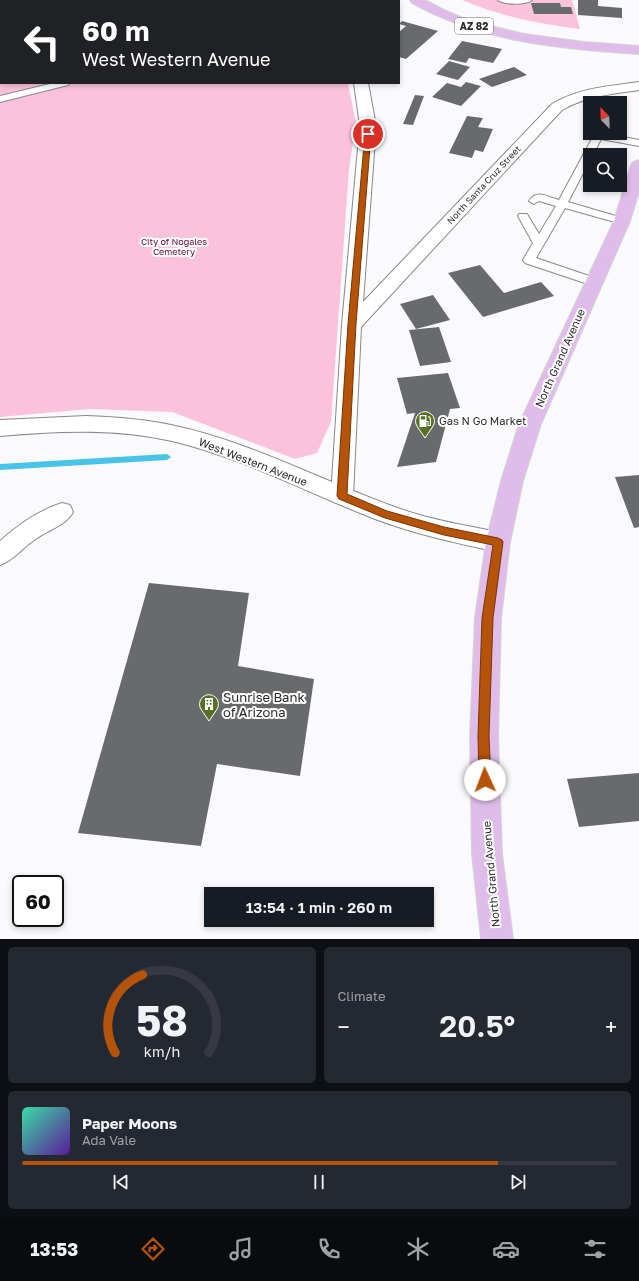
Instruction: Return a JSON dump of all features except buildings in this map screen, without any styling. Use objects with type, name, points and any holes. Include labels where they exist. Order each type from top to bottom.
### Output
[{"type":"main road","name":"AZ 82","points":[[416,0],[428,8],[464,23],[504,34],[639,38]]},
{"type":"main road","name":"AZ 82","points":[[516,23],[540,35],[607,48],[639,50]]},
{"type":"main road","name":"North Grand Avenue","points":[[497,939],[487,854],[484,736],[488,618],[498,542],[512,481],[530,424],[622,221],[639,165]]},
{"type":"street","points":[[342,496],[352,324],[368,126],[361,84]]},
{"type":"street","name":"North Santa Cruz Street","points":[[352,324],[557,107],[566,101],[582,95],[639,86]]},
{"type":"street","name":"West Western Avenue","points":[[0,428],[85,424],[134,427],[171,433],[210,444],[385,514],[444,531],[498,542]]},
{"type":"street","points":[[0,555],[24,534],[62,512]]},
{"type":"lane","points":[[502,0],[528,0]]},
{"type":"lane","points":[[0,99],[61,84]]},
{"type":"lane","points":[[594,282],[529,260],[562,204],[598,135],[639,143]]},
{"type":"lane","points":[[534,200],[537,197],[622,221]]},
{"type":"lane","points":[[523,216],[539,242]]},
{"type":"green space","points":[[462,0],[572,0],[580,29],[520,19],[491,11]]},
{"type":"green space","name":"City of Nogales Cemetery","points":[[0,84],[348,84],[356,123],[349,169],[331,422],[317,453],[295,459],[172,412],[90,409],[0,417]]},
{"type":"waterway","points":[[0,467],[167,457]]},
{"type":"place","name":"Gas N Go Market","points":[[425,438]]},
{"type":"place","name":"Sunrise Bank of Arizona","points":[[209,721]]},
{"type":"route","points":[[368,134],[352,324],[342,496],[385,514],[444,531],[498,542],[488,618],[484,736],[485,780]]}]
